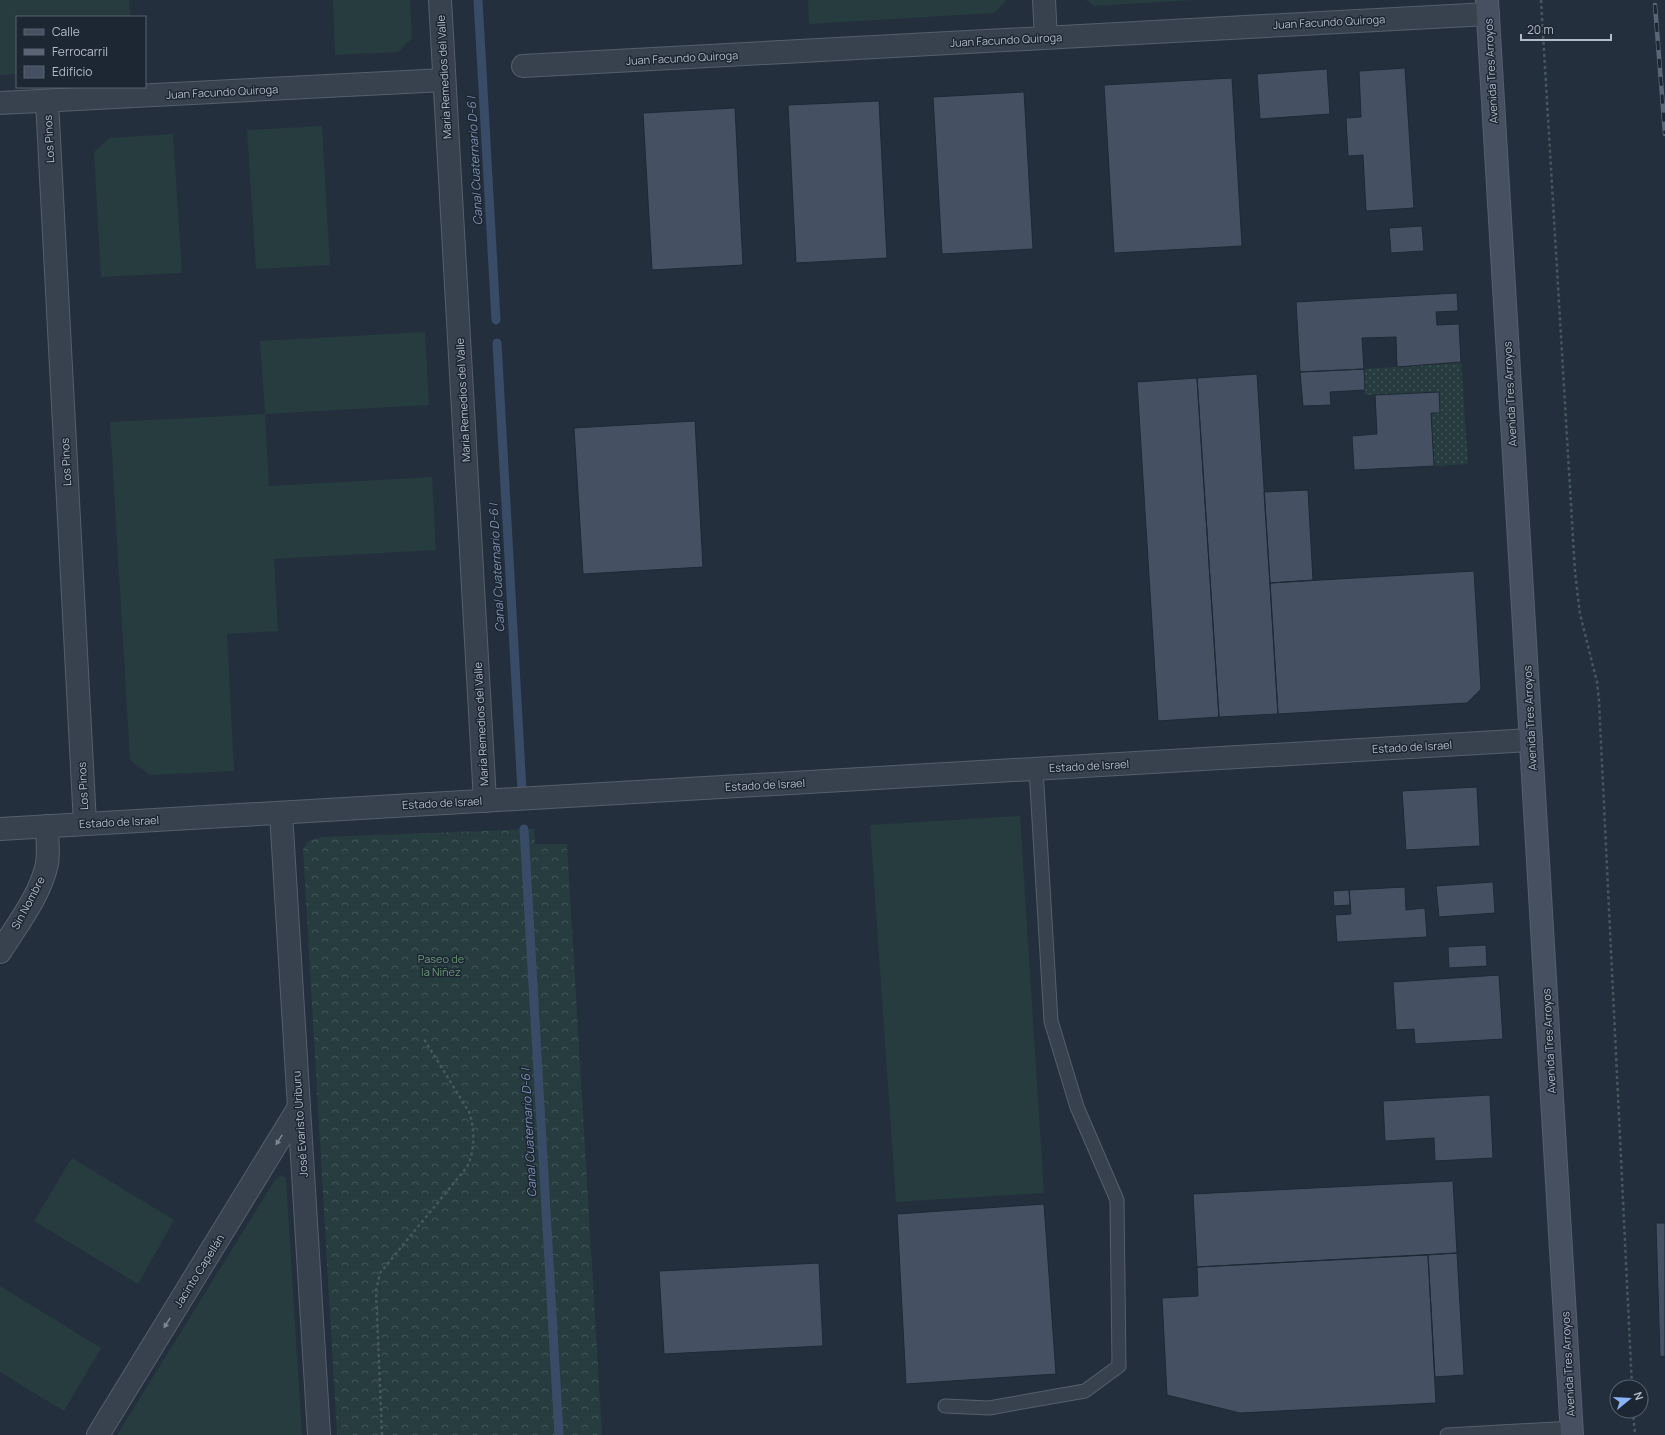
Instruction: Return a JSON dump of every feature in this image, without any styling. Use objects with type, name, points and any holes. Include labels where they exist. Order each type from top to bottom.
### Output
[{"type":"main road","name":"Avenida Tres Arroyos","points":[[1487,7],[1572,1431]]},
{"type":"street","name":"María Remedios del Valle","points":[[440,0],[486,801]]},
{"type":"street","points":[[1044,0],[1046,38]]},
{"type":"street","name":"Juan Facundo Quiroga","points":[[524,66],[1046,38],[1487,7]]},
{"type":"street","name":"Juan Facundo Quiroga","points":[[0,103],[444,80]]},
{"type":"street","name":"Los Pinos","points":[[47,101],[85,824]]},
{"type":"street","name":"Estado de Israel","points":[[0,829],[1531,740]]},
{"type":"street","name":"José Evaristo Uriburu","points":[[281,813],[320,1435]]},
{"type":"street","name":"Sin Nombre","points":[[0,952],[32,900],[44,874],[47,863],[47,826]]},
{"type":"street","name":"Jacinto Capellán","points":[[98,1435],[299,1107]]},
{"type":"lane","points":[[946,1406],[989,1408],[1085,1391],[1119,1366],[1117,1200],[1077,1107],[1051,1021],[1036,769]]},
{"type":"lane","points":[[1447,1435],[1572,1431]]},
{"type":"path","points":[[1541,0],[1576,572],[1580,614],[1597,682],[1599,701],[1632,1379]]},
{"type":"path","points":[[382,1435],[376,1291],[380,1273],[467,1167],[472,1151],[472,1124],[469,1112],[424,1039]]},
{"type":"path","points":[[1634,1419],[1635,1435]]},
{"type":"green space","points":[[0,0],[129,0],[130,16],[16,16],[16,74],[0,75]]},
{"type":"green space","points":[[333,0],[410,0],[412,38],[398,52],[335,55]]},
{"type":"green space","points":[[808,0],[1007,0],[994,13],[809,24]]},
{"type":"green space","points":[[1086,0],[1195,0],[1094,6]]},
{"type":"green space","points":[[322,126],[330,265],[256,269],[247,130]]},
{"type":"green space","points":[[173,134],[182,273],[101,277],[94,152],[109,138]]},
{"type":"green space","points":[[425,332],[429,405],[265,414],[260,341]]},
{"type":"green space","points":[[1461,362],[1468,464],[1434,466],[1431,413],[1440,413],[1439,392],[1365,395],[1364,369]]},
{"type":"green space","points":[[265,414],[269,486],[432,477],[436,550],[274,559],[278,631],[227,634],[234,771],[150,775],[130,760],[110,422]]},
{"type":"green space","points":[[1020,816],[1044,1193],[896,1202],[870,825]]},
{"type":"green space","name":"Paseo de la Niñez","points":[[534,829],[535,844],[567,844],[602,1435],[337,1435],[303,849],[308,841],[322,837]]},
{"type":"green space","points":[[72,1158],[174,1220],[138,1284],[34,1221]]},
{"type":"green space","points":[[281,1175],[286,1178],[302,1435],[117,1435],[275,1180]]},
{"type":"green space","points":[[0,1286],[101,1348],[64,1411],[0,1372]]},
{"type":"building","points":[[1405,68],[1414,208],[1366,211],[1363,155],[1348,156],[1346,118],[1361,117],[1359,71]]},
{"type":"building","points":[[1327,69],[1330,114],[1260,119],[1257,74]]},
{"type":"building","points":[[1232,78],[1242,246],[1114,253],[1104,85]]},
{"type":"building","points":[[1024,92],[1033,249],[942,254],[933,97]]},
{"type":"building","points":[[879,101],[887,258],[796,263],[788,105]]},
{"type":"building","points":[[735,108],[743,265],[652,270],[643,113]]},
{"type":"building","points":[[1422,226],[1424,251],[1391,253],[1389,228]]},
{"type":"building","points":[[1457,293],[1458,311],[1436,312],[1437,325],[1459,324],[1461,362],[1397,367],[1396,337],[1362,338],[1364,369],[1300,372],[1296,302]]},
{"type":"building","points":[[1364,369],[1365,390],[1330,392],[1331,405],[1303,406],[1300,372]]},
{"type":"building","points":[[1257,374],[1278,714],[1219,717],[1197,378]]},
{"type":"building","points":[[1197,378],[1219,717],[1158,721],[1137,382]]},
{"type":"building","points":[[1439,392],[1440,413],[1431,413],[1434,466],[1354,470],[1352,436],[1377,434],[1375,395]]},
{"type":"building","points":[[695,421],[703,567],[583,574],[574,428]]},
{"type":"building","points":[[1308,490],[1313,580],[1270,583],[1264,492]]},
{"type":"building","points":[[1474,571],[1481,689],[1467,703],[1278,714],[1270,583]]},
{"type":"building","points":[[1477,787],[1480,846],[1406,850],[1402,791]]},
{"type":"building","points":[[1493,882],[1495,913],[1439,917],[1436,886]]},
{"type":"building","points":[[1405,887],[1406,910],[1425,908],[1427,937],[1337,942],[1335,915],[1351,914],[1349,890]]},
{"type":"building","points":[[1349,890],[1350,905],[1334,906],[1333,891]]},
{"type":"building","points":[[1486,945],[1487,966],[1449,968],[1448,947]]},
{"type":"building","points":[[1499,975],[1503,1039],[1415,1044],[1414,1029],[1396,1030],[1393,982]]},
{"type":"building","points":[[1490,1095],[1493,1158],[1435,1161],[1434,1138],[1385,1141],[1383,1101]]},
{"type":"building","points":[[1453,1181],[1457,1253],[1197,1267],[1193,1194]]},
{"type":"building","points":[[1044,1204],[1056,1374],[906,1384],[897,1214]]},
{"type":"building","points":[[1656,1223],[1665,1223],[1665,1356],[1660,1357]]},
{"type":"building","points":[[1457,1253],[1464,1375],[1435,1377],[1428,1255]]},
{"type":"building","points":[[1428,1255],[1436,1403],[1240,1413],[1167,1395],[1162,1298],[1198,1296],[1197,1267]]},
{"type":"building","points":[[819,1263],[823,1346],[664,1354],[659,1271]]},
{"type":"waterway","name":"Canal Cuaternario D-6 I","points":[[478,0],[496,320]]},
{"type":"waterway","name":"Canal Cuaternario D-6 I","points":[[497,343],[522,791]]},
{"type":"waterway","name":"Canal Cuaternario D-6 I","points":[[524,829],[559,1435]]},
{"type":"railway","points":[[1655,5],[1665,134]]}]
